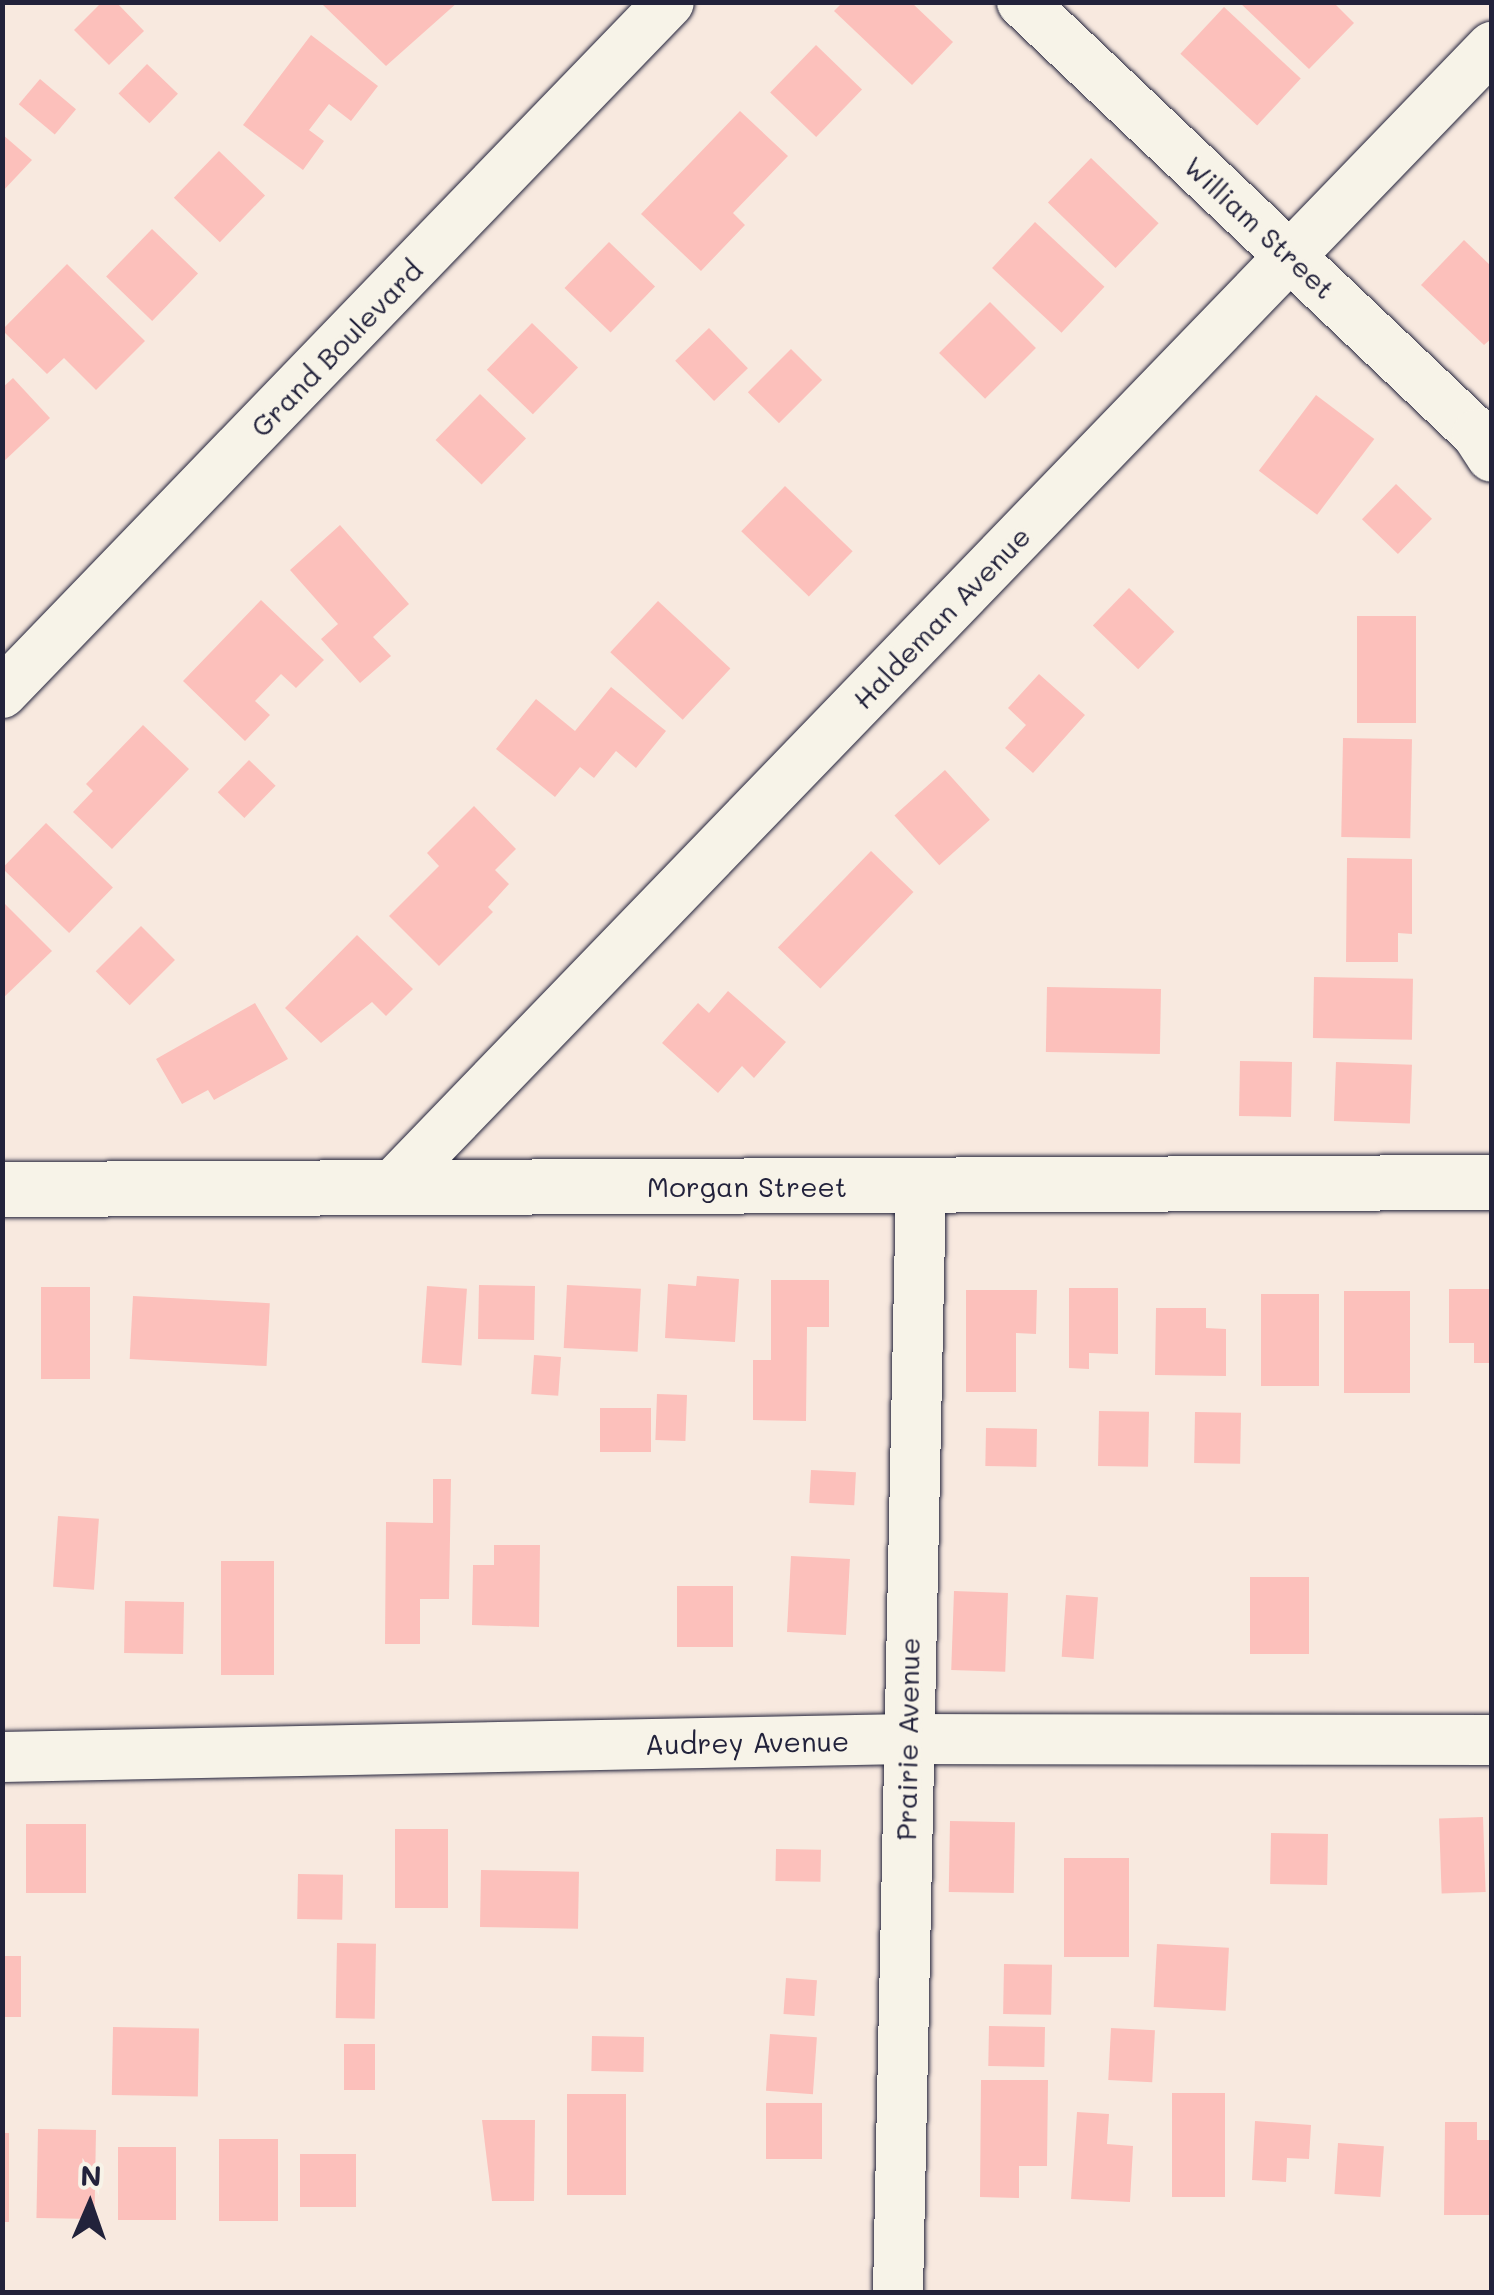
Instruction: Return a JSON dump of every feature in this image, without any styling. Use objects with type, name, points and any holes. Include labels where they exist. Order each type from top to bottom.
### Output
[{"type":"street","name":"Grand Boulevard","points":[[2,692],[669,2]]},
{"type":"street","name":"William Street","points":[[1022,2],[1477,434],[1492,458]]},
{"type":"street","name":"Haldeman Avenue","points":[[391,1187],[1492,47]]},
{"type":"street","name":"Morgan Street","points":[[2,1188],[1492,1182]]},
{"type":"street","name":"Prairie Avenue","points":[[898,2292],[906,1739],[921,1185]]},
{"type":"street","name":"Audrey Avenue","points":[[2,1757],[906,1739],[1492,1740]]},
{"type":"building","points":[[102,2],[116,2],[144,31],[109,65],[74,30]]},
{"type":"building","points":[[325,2],[458,2],[386,66],[323,5]]},
{"type":"building","points":[[843,2],[911,2],[953,42],[912,85],[834,11]]},
{"type":"building","points":[[1239,2],[1333,2],[1354,23],[1309,69]]},
{"type":"building","points":[[1224,7],[1301,79],[1257,125],[1180,54]]},
{"type":"building","points":[[311,35],[378,86],[351,121],[329,104],[309,130],[324,141],[303,170],[243,125]]},
{"type":"building","points":[[816,45],[862,89],[816,137],[770,92]]},
{"type":"building","points":[[147,64],[178,94],[149,123],[119,93]]},
{"type":"building","points":[[40,79],[76,109],[55,134],[19,104]]},
{"type":"building","points":[[740,111],[788,156],[733,213],[745,225],[701,271],[641,214]]},
{"type":"building","points":[[2,134],[32,160],[2,192]]},
{"type":"building","points":[[219,151],[265,195],[220,242],[174,198]]},
{"type":"building","points":[[1091,158],[1159,223],[1116,268],[1048,203]]},
{"type":"building","points":[[1035,222],[1104,287],[1062,333],[992,268]]},
{"type":"building","points":[[152,229],[198,273],[152,321],[106,276]]},
{"type":"building","points":[[1464,240],[1492,267],[1492,338],[1484,345],[1421,285]]},
{"type":"building","points":[[609,242],[655,286],[611,332],[565,288]]},
{"type":"building","points":[[67,264],[145,341],[96,390],[64,358],[47,374],[2,330]]},
{"type":"building","points":[[990,302],[1036,348],[985,399],[939,353]]},
{"type":"building","points":[[532,323],[578,367],[533,414],[487,370]]},
{"type":"building","points":[[709,328],[748,368],[714,401],[675,361]]},
{"type":"building","points":[[791,349],[822,380],[779,423],[748,392]]},
{"type":"building","points":[[13,378],[50,418],[2,463],[2,388]]},
{"type":"building","points":[[480,394],[526,438],[482,484],[436,440]]},
{"type":"building","points":[[1316,395],[1374,439],[1317,515],[1259,471]]},
{"type":"building","points":[[1396,484],[1432,519],[1398,554],[1362,519]]},
{"type":"building","points":[[785,486],[853,551],[809,597],[741,531]]},
{"type":"building","points":[[340,525],[409,604],[373,637],[391,656],[360,683],[321,639],[338,624],[290,570]]},
{"type":"building","points":[[1129,588],[1174,632],[1138,669],[1093,625]]},
{"type":"building","points":[[261,600],[324,660],[296,688],[281,674],[255,701],[270,715],[245,741],[183,681]]},
{"type":"building","points":[[658,601],[730,669],[683,720],[610,652]]},
{"type":"building","points":[[1357,616],[1416,616],[1416,723],[1357,723]]},
{"type":"building","points":[[1039,674],[1085,715],[1033,773],[1005,748],[1026,725],[1008,708]]},
{"type":"building","points":[[611,687],[666,731],[636,768],[616,751],[594,778],[580,767],[555,797],[496,749],[536,699],[575,731]]},
{"type":"building","points":[[143,725],[189,769],[112,849],[73,812],[93,791],[86,784]]},
{"type":"building","points":[[1343,738],[1412,739],[1410,838],[1341,837]]},
{"type":"building","points":[[249,760],[276,786],[244,818],[218,792]]},
{"type":"building","points":[[945,770],[990,820],[939,865],[894,816]]},
{"type":"building","points":[[474,806],[516,849],[495,870],[509,884],[488,907],[493,912],[439,966],[389,916],[439,866],[427,853]]},
{"type":"building","points":[[46,823],[113,888],[69,933],[2,868]]},
{"type":"building","points":[[871,851],[913,892],[820,988],[778,947]]},
{"type":"building","points":[[1347,858],[1412,859],[1412,934],[1398,933],[1398,962],[1346,962]]},
{"type":"building","points":[[2,901],[52,951],[2,999]]},
{"type":"building","points":[[141,926],[175,960],[130,1005],[96,971]]},
{"type":"building","points":[[357,935],[413,989],[386,1016],[372,1002],[321,1043],[285,1008]]},
{"type":"building","points":[[1314,977],[1413,979],[1412,1040],[1313,1038]]},
{"type":"building","points":[[1047,987],[1161,989],[1160,1054],[1046,1052]]},
{"type":"building","points":[[728,991],[786,1042],[754,1078],[742,1066],[718,1093],[662,1043],[698,1003],[709,1013]]},
{"type":"building","points":[[255,1003],[288,1059],[214,1100],[208,1090],[182,1104],[156,1059]]},
{"type":"building","points":[[1240,1061],[1292,1062],[1291,1117],[1239,1116]]},
{"type":"building","points":[[1336,1062],[1412,1065],[1410,1124],[1334,1121]]},
{"type":"building","points":[[697,1276],[739,1279],[735,1342],[665,1338],[668,1284],[696,1286]]},
{"type":"building","points":[[771,1280],[829,1280],[829,1327],[807,1327],[806,1421],[753,1420],[753,1360],[771,1360]]},
{"type":"building","points":[[479,1285],[535,1286],[534,1340],[478,1339]]},
{"type":"building","points":[[567,1285],[641,1289],[638,1352],[564,1348]]},
{"type":"building","points":[[427,1286],[467,1289],[462,1366],[422,1363]]},
{"type":"building","points":[[41,1287],[90,1287],[90,1379],[41,1379]]},
{"type":"building","points":[[1069,1288],[1118,1288],[1118,1354],[1089,1353],[1089,1369],[1069,1368]]},
{"type":"building","points":[[1449,1289],[1492,1289],[1492,1363],[1474,1363],[1474,1343],[1449,1343]]},
{"type":"building","points":[[966,1290],[1037,1290],[1036,1334],[1016,1333],[1016,1392],[966,1392]]},
{"type":"building","points":[[1344,1291],[1410,1291],[1410,1393],[1344,1393]]},
{"type":"building","points":[[1261,1294],[1319,1294],[1319,1386],[1261,1386]]},
{"type":"building","points":[[133,1296],[270,1303],[267,1366],[130,1359]]},
{"type":"building","points":[[1156,1308],[1206,1308],[1206,1328],[1226,1329],[1226,1376],[1155,1375]]},
{"type":"building","points":[[534,1355],[561,1357],[558,1396],[531,1394]]},
{"type":"building","points":[[657,1394],[687,1395],[685,1441],[655,1440]]},
{"type":"building","points":[[600,1408],[651,1408],[651,1452],[600,1452]]},
{"type":"building","points":[[1099,1411],[1149,1412],[1148,1467],[1098,1466]]},
{"type":"building","points":[[1195,1412],[1241,1413],[1240,1464],[1194,1463]]},
{"type":"building","points":[[986,1428],[1037,1429],[1036,1467],[985,1466]]},
{"type":"building","points":[[811,1470],[856,1472],[854,1505],[809,1503]]},
{"type":"building","points":[[433,1479],[451,1479],[449,1599],[420,1599],[420,1644],[385,1644],[386,1522],[433,1523]]},
{"type":"building","points":[[58,1516],[99,1519],[94,1590],[53,1587]]},
{"type":"building","points":[[494,1545],[540,1545],[539,1627],[472,1625],[473,1565],[494,1565]]},
{"type":"building","points":[[791,1556],[850,1559],[846,1635],[787,1632]]},
{"type":"building","points":[[221,1561],[274,1561],[274,1675],[221,1675]]},
{"type":"building","points":[[1250,1577],[1309,1577],[1309,1654],[1250,1654]]},
{"type":"building","points":[[677,1586],[733,1586],[733,1647],[677,1647]]},
{"type":"building","points":[[954,1591],[1008,1593],[1005,1672],[951,1670]]},
{"type":"building","points":[[1066,1595],[1098,1597],[1094,1659],[1062,1657]]},
{"type":"building","points":[[125,1601],[184,1602],[183,1654],[124,1653]]},
{"type":"building","points":[[1483,1817],[1486,1892],[1442,1893],[1439,1819]]},
{"type":"building","points":[[950,1821],[1015,1822],[1014,1893],[949,1892]]},
{"type":"building","points":[[26,1824],[86,1824],[86,1893],[26,1893]]},
{"type":"building","points":[[395,1829],[448,1829],[448,1908],[395,1908]]},
{"type":"building","points":[[1271,1833],[1328,1834],[1327,1885],[1270,1884]]},
{"type":"building","points":[[776,1849],[821,1850],[820,1882],[775,1881]]},
{"type":"building","points":[[1064,1858],[1129,1858],[1129,1957],[1064,1957]]},
{"type":"building","points":[[481,1870],[579,1872],[578,1929],[480,1927]]},
{"type":"building","points":[[298,1874],[343,1875],[342,1920],[297,1919]]},
{"type":"building","points":[[337,1943],[376,1944],[375,2019],[336,2018]]},
{"type":"building","points":[[1157,1944],[1229,1948],[1226,2011],[1154,2007]]},
{"type":"building","points":[[2,1956],[21,1956],[21,2017],[2,2017]]},
{"type":"building","points":[[1004,1964],[1052,1965],[1051,2015],[1003,2014]]},
{"type":"building","points":[[786,1978],[817,1980],[814,2016],[783,2014]]},
{"type":"building","points":[[989,2026],[1045,2027],[1044,2067],[988,2066]]},
{"type":"building","points":[[113,2027],[199,2029],[198,2096],[112,2095]]},
{"type":"building","points":[[1111,2028],[1155,2030],[1152,2082],[1108,2080]]},
{"type":"building","points":[[770,2034],[817,2037],[813,2094],[766,2091]]},
{"type":"building","points":[[592,2036],[644,2037],[643,2072],[591,2071]]},
{"type":"building","points":[[344,2044],[375,2044],[375,2090],[344,2090]]},
{"type":"building","points":[[981,2080],[1048,2080],[1047,2166],[1019,2166],[1019,2198],[980,2197]]},
{"type":"building","points":[[1172,2093],[1225,2093],[1225,2197],[1172,2197]]},
{"type":"building","points":[[567,2094],[626,2094],[626,2195],[567,2195]]},
{"type":"building","points":[[766,2103],[822,2103],[822,2159],[766,2159]]},
{"type":"building","points":[[1077,2112],[1109,2114],[1107,2144],[1133,2146],[1130,2202],[1071,2199]]},
{"type":"building","points":[[482,2120],[535,2120],[534,2201],[492,2201]]},
{"type":"building","points":[[1255,2121],[1311,2125],[1309,2159],[1287,2158],[1286,2182],[1252,2180]]},
{"type":"building","points":[[1445,2122],[1477,2122],[1477,2140],[1492,2140],[1492,2215],[1444,2215]]},
{"type":"building","points":[[38,2129],[96,2130],[94,2219],[36,2218]]},
{"type":"building","points":[[2,2133],[9,2133],[9,2222],[2,2222]]},
{"type":"building","points":[[219,2139],[278,2139],[278,2221],[219,2221]]},
{"type":"building","points":[[1338,2143],[1384,2146],[1380,2197],[1334,2194]]},
{"type":"building","points":[[118,2147],[176,2147],[176,2220],[118,2220]]},
{"type":"building","points":[[300,2154],[356,2154],[356,2207],[300,2207]]}]
